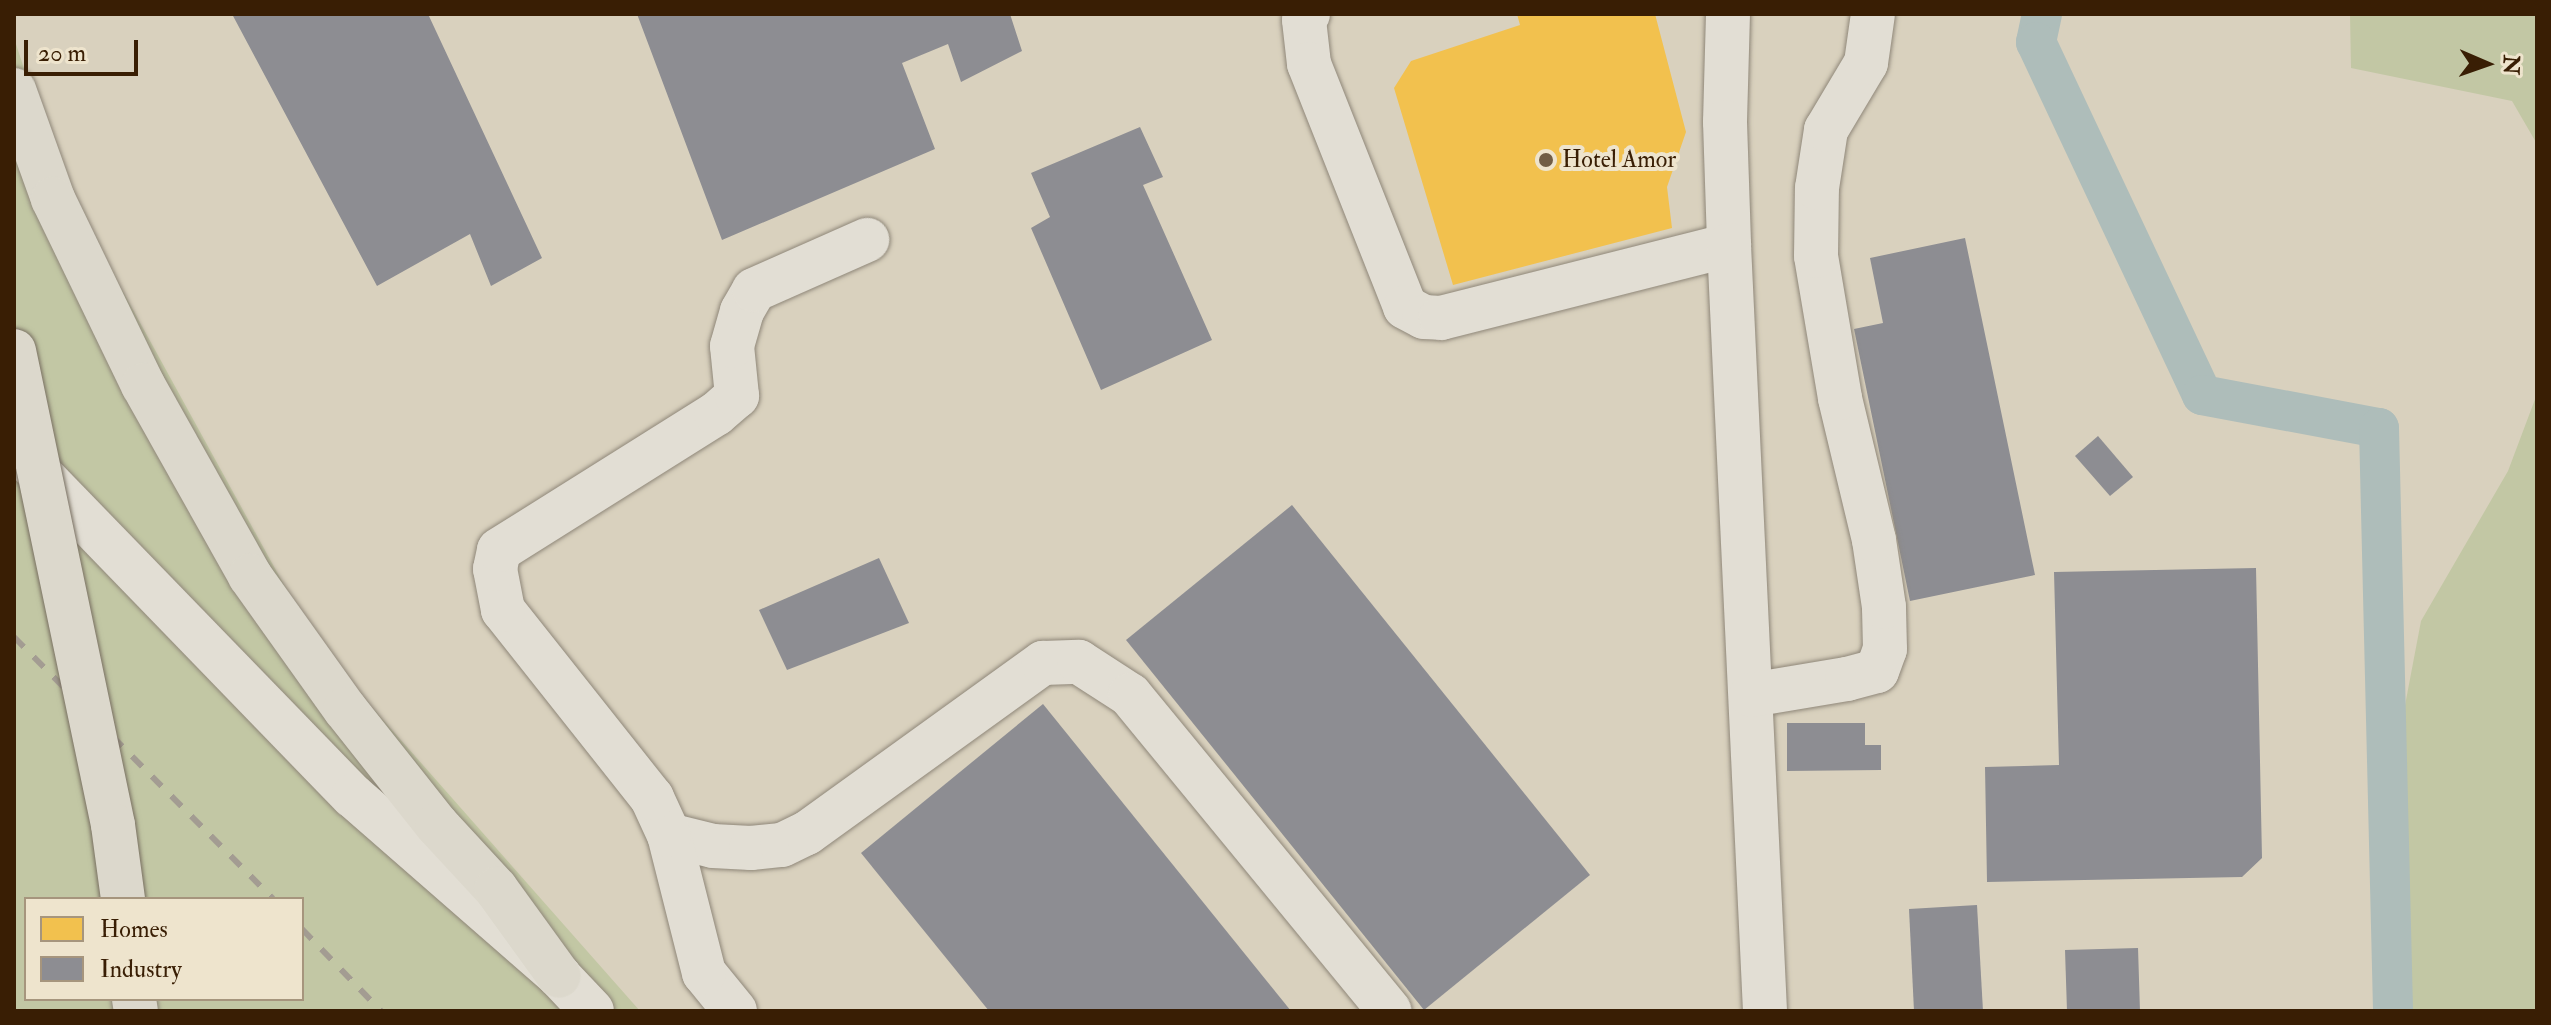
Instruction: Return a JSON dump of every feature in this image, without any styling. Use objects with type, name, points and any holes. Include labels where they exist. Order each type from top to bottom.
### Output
[{"type":"main road","points":[[14,90],[53,199],[136,371],[250,576],[345,709],[437,825],[496,889],[559,976]]},
{"type":"main road","points":[[14,351],[113,825],[123,897]]},
{"type":"street","points":[[1308,14],[1304,20],[1309,64],[1405,307],[1424,317],[1441,318],[1729,245]]},
{"type":"street","points":[[1728,14],[1725,122],[1729,245],[1765,1011]]},
{"type":"street","points":[[1751,695],[1877,671],[1885,649],[1884,607],[1874,540],[1840,398],[1816,256],[1817,188],[1826,130],[1866,63],[1873,14]]},
{"type":"street","points":[[735,1011],[704,973],[669,835],[652,798],[503,610],[495,569],[499,550],[716,414],[737,396],[732,346],[742,311],[754,290],[867,240]]},
{"type":"street","points":[[14,446],[353,796],[559,976],[592,1011]]},
{"type":"street","points":[[669,835],[713,846],[751,848],[782,845],[807,833],[1043,663],[1079,662],[1130,695],[1390,1011]]},
{"type":"green space","points":[[2350,14],[2537,14],[2537,144],[2512,101],[2351,68]]},
{"type":"green space","points":[[14,38],[59,175],[317,645],[640,1011],[14,1011]]},
{"type":"green space","points":[[2537,394],[2537,1011],[2393,1011],[2388,795],[2421,621],[2508,471]]},
{"type":"building: Homes","name":"Hotel Amor","points":[[1517,14],[1655,14],[1686,132],[1667,187],[1672,228],[1453,285],[1394,88],[1411,61],[1520,25]]},
{"type":"building: Industry","points":[[232,14],[428,14],[542,258],[491,286],[470,234],[377,286]]},
{"type":"building: Industry","points":[[637,14],[1010,14],[1022,51],[961,82],[948,44],[902,63],[935,149],[722,240]]},
{"type":"building: Industry","points":[[1140,127],[1163,177],[1143,185],[1212,340],[1101,390],[1031,228],[1050,217],[1031,173]]},
{"type":"building: Industry","points":[[1965,238],[2035,575],[1910,601],[1854,329],[1883,323],[1870,258]]},
{"type":"building: Industry","points":[[2098,436],[2133,477],[2110,496],[2075,456]]},
{"type":"building: Industry","points":[[1292,505],[1590,875],[1424,1010],[1126,640]]},
{"type":"building: Industry","points":[[879,558],[909,623],[787,670],[759,610]]},
{"type":"building: Industry","points":[[2256,568],[2262,858],[2242,877],[1987,882],[1985,767],[2059,765],[2054,572]]},
{"type":"building: Industry","points":[[1043,704],[1291,1011],[989,1011],[861,853]]},
{"type":"building: Industry","points":[[1787,723],[1865,723],[1865,745],[1881,745],[1881,770],[1787,771]]},
{"type":"building: Industry","points":[[1977,905],[1983,1011],[1914,1011],[1909,909]]},
{"type":"building: Industry","points":[[2138,948],[2140,1011],[2067,1011],[2065,950]]},
{"type":"waterway","points":[[2042,14],[2036,42],[2202,395],[2379,428],[2393,1011]]},
{"type":"railway","points":[[14,637],[271,897]]},
{"type":"railway","points":[[304,931],[381,1011]]},
{"type":"place","name":"Hotel Amor","points":[[1546,160]]}]
